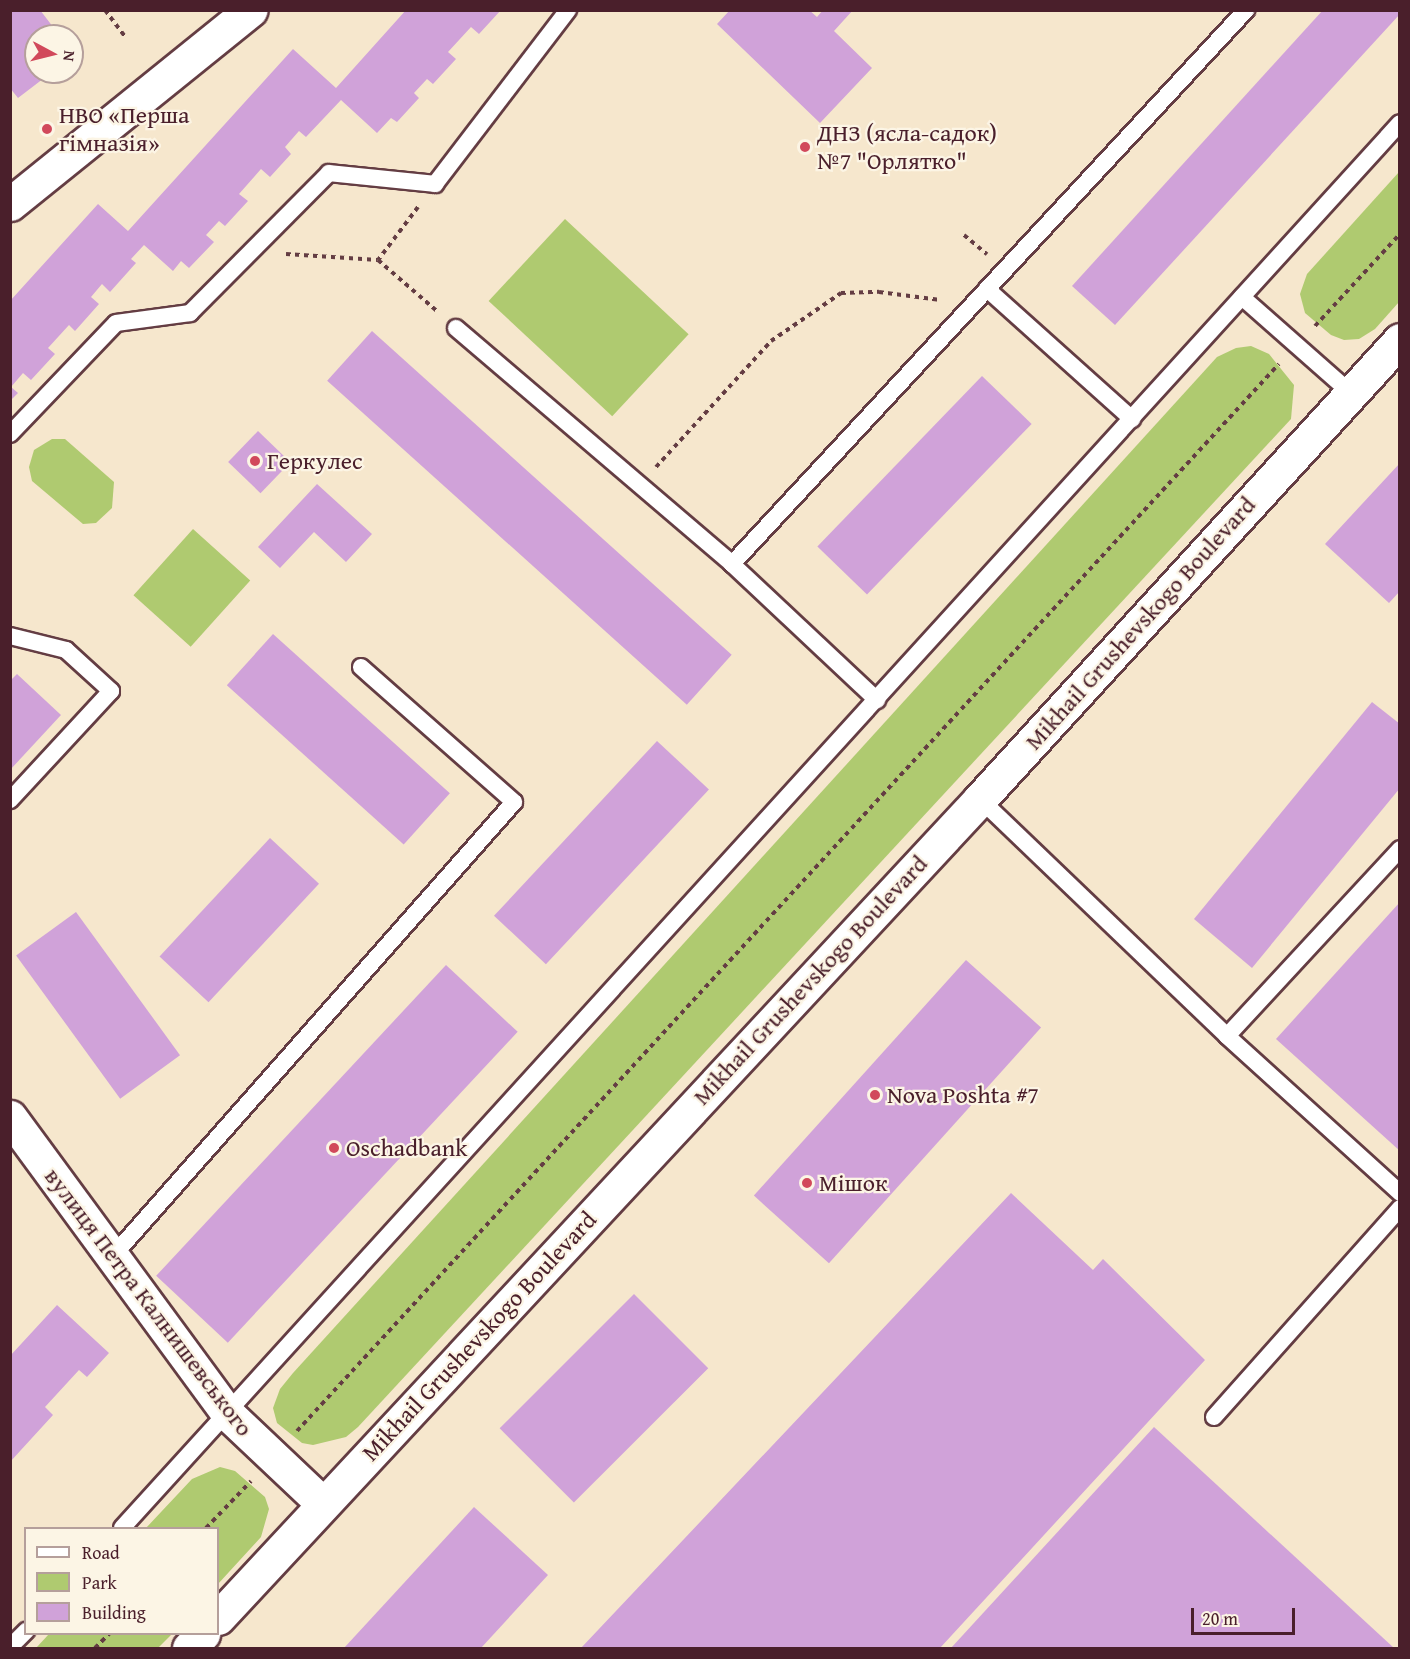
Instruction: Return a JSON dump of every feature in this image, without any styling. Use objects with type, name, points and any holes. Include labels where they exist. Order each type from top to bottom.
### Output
[{"type":"main road","points":[[10,204],[250,10]]},
{"type":"main road","name":"Mikhail Grushevskogo Boulevard","points":[[219,1617],[980,799],[1400,340]]},
{"type":"main road","name":"вулиця Петра Калнишевського","points":[[10,1117],[20,1152],[112,1257],[229,1415],[271,1459],[322,1504]]},
{"type":"main road","points":[[189,1648],[202,1635]]},
{"type":"lane","points":[[10,434],[116,323],[190,314],[329,173],[435,184],[568,10]]},
{"type":"lane","points":[[732,564],[1246,10]]},
{"type":"lane","points":[[123,1527],[229,1415],[1400,123]]},
{"type":"lane","points":[[987,289],[1132,419]]},
{"type":"lane","points":[[1242,297],[1351,393]]},
{"type":"lane","points":[[456,328],[732,564],[877,700]]},
{"type":"lane","points":[[10,636],[66,650],[111,691],[10,800]]},
{"type":"lane","points":[[112,1257],[514,802],[361,667]]},
{"type":"lane","points":[[980,799],[1227,1036],[1400,1193]]},
{"type":"lane","points":[[1227,1036],[1400,849]]},
{"type":"lane","points":[[1214,1417],[1400,1208]]},
{"type":"lane","points":[[10,1647],[24,1633]]},
{"type":"path","points":[[105,10],[124,37]]},
{"type":"path","points":[[378,260],[435,184]]},
{"type":"path","points":[[207,1527],[1400,234]]},
{"type":"path","points":[[251,252],[378,260],[456,328]]},
{"type":"path","points":[[641,484],[771,341],[841,293],[879,292],[974,304]]},
{"type":"path","points":[[95,1648],[108,1635]]},
{"type":"green space","points":[[1399,172],[1399,302],[1375,329],[1359,339],[1344,340],[1331,335],[1305,313],[1300,294],[1307,274]]},
{"type":"green space","points":[[565,219],[689,334],[612,416],[489,301]]},
{"type":"green space","points":[[1251,346],[1269,354],[1294,385],[1291,419],[358,1427],[346,1437],[313,1445],[302,1443],[277,1423],[273,1408],[280,1389],[293,1373],[1217,357],[1236,348]]},
{"type":"green space","points":[[52,439],[65,439],[114,482],[112,508],[96,523],[83,524],[32,481],[29,467],[34,450]]},
{"type":"green space","points":[[193,529],[250,581],[191,647],[133,595]]},
{"type":"green space","points":[[220,1467],[235,1471],[265,1497],[269,1509],[261,1537],[219,1583],[219,1527],[147,1527],[192,1479]]},
{"type":"green space","points":[[48,1635],[171,1635],[158,1648],[36,1648]]},
{"type":"building","points":[[10,10],[40,10],[51,24],[24,24],[24,84],[36,84],[18,98],[10,88]]},
{"type":"building","points":[[406,10],[501,10],[479,34],[471,27],[448,52],[456,59],[433,84],[427,79],[414,93],[419,98],[397,122],[391,118],[377,133],[341,100],[306,137],[299,131],[285,147],[291,154],[270,177],[261,169],[239,194],[248,201],[225,226],[219,221],[206,235],[214,242],[189,268],[181,261],[173,271],[144,245],[131,259],[136,263],[110,292],[102,284],[91,297],[99,304],[75,331],[69,325],[48,348],[55,354],[31,380],[23,373],[11,387],[18,393],[10,401],[10,301],[98,204],[128,231],[293,49],[336,88]]},
{"type":"building","points":[[730,10],[809,10],[817,17],[823,10],[853,10],[834,31],[872,68],[820,123],[717,24]]},
{"type":"building","points":[[1323,10],[1400,10],[1400,14],[1115,325],[1072,286]]},
{"type":"building","points":[[372,331],[732,655],[687,705],[327,381]]},
{"type":"building","points":[[982,376],[1032,424],[867,594],[817,546]]},
{"type":"building","points":[[258,431],[290,462],[260,493],[228,462]]},
{"type":"building","points":[[1400,463],[1400,591],[1389,603],[1325,544]]},
{"type":"building","points":[[317,484],[372,534],[346,562],[314,532],[280,568],[258,547]]},
{"type":"building","points":[[273,634],[450,793],[404,845],[227,685]]},
{"type":"building","points":[[17,674],[61,715],[10,770],[10,681]]},
{"type":"building","points":[[1372,702],[1400,724],[1400,788],[1252,968],[1194,919]]},
{"type":"building","points":[[657,741],[709,789],[546,964],[494,916]]},
{"type":"building","points":[[270,838],[319,884],[209,1002],[160,956]]},
{"type":"building","points":[[1400,902],[1400,1151],[1276,1039]]},
{"type":"building","points":[[76,912],[180,1055],[120,1099],[16,955]]},
{"type":"building","points":[[966,960],[1041,1028],[829,1263],[754,1196]]},
{"type":"building","points":[[446,965],[518,1032],[228,1343],[156,1276]]},
{"type":"building","points":[[1011,1193],[1093,1270],[1103,1259],[1205,1360],[940,1648],[581,1648]]},
{"type":"building","points":[[634,1294],[708,1368],[574,1503],[500,1428]]},
{"type":"building","points":[[57,1305],[109,1353],[87,1377],[79,1370],[45,1407],[53,1415],[10,1462],[10,1356]]},
{"type":"building","points":[[1154,1427],[1394,1648],[951,1648]]},
{"type":"building","points":[[474,1507],[548,1575],[481,1648],[344,1648]]},
{"type":"place","name":"НВО «Перша гімназія»","points":[[47,129]]},
{"type":"place","name":"ДНЗ (ясла-садок) №7 \"Орлятко\"","points":[[805,147]]},
{"type":"place","name":"Геркулес","points":[[255,461]]},
{"type":"place","name":"Nova Poshta #7","points":[[875,1095]]},
{"type":"place","name":"Oschadbank","points":[[334,1148]]},
{"type":"place","name":"Мішок","points":[[807,1183]]}]
